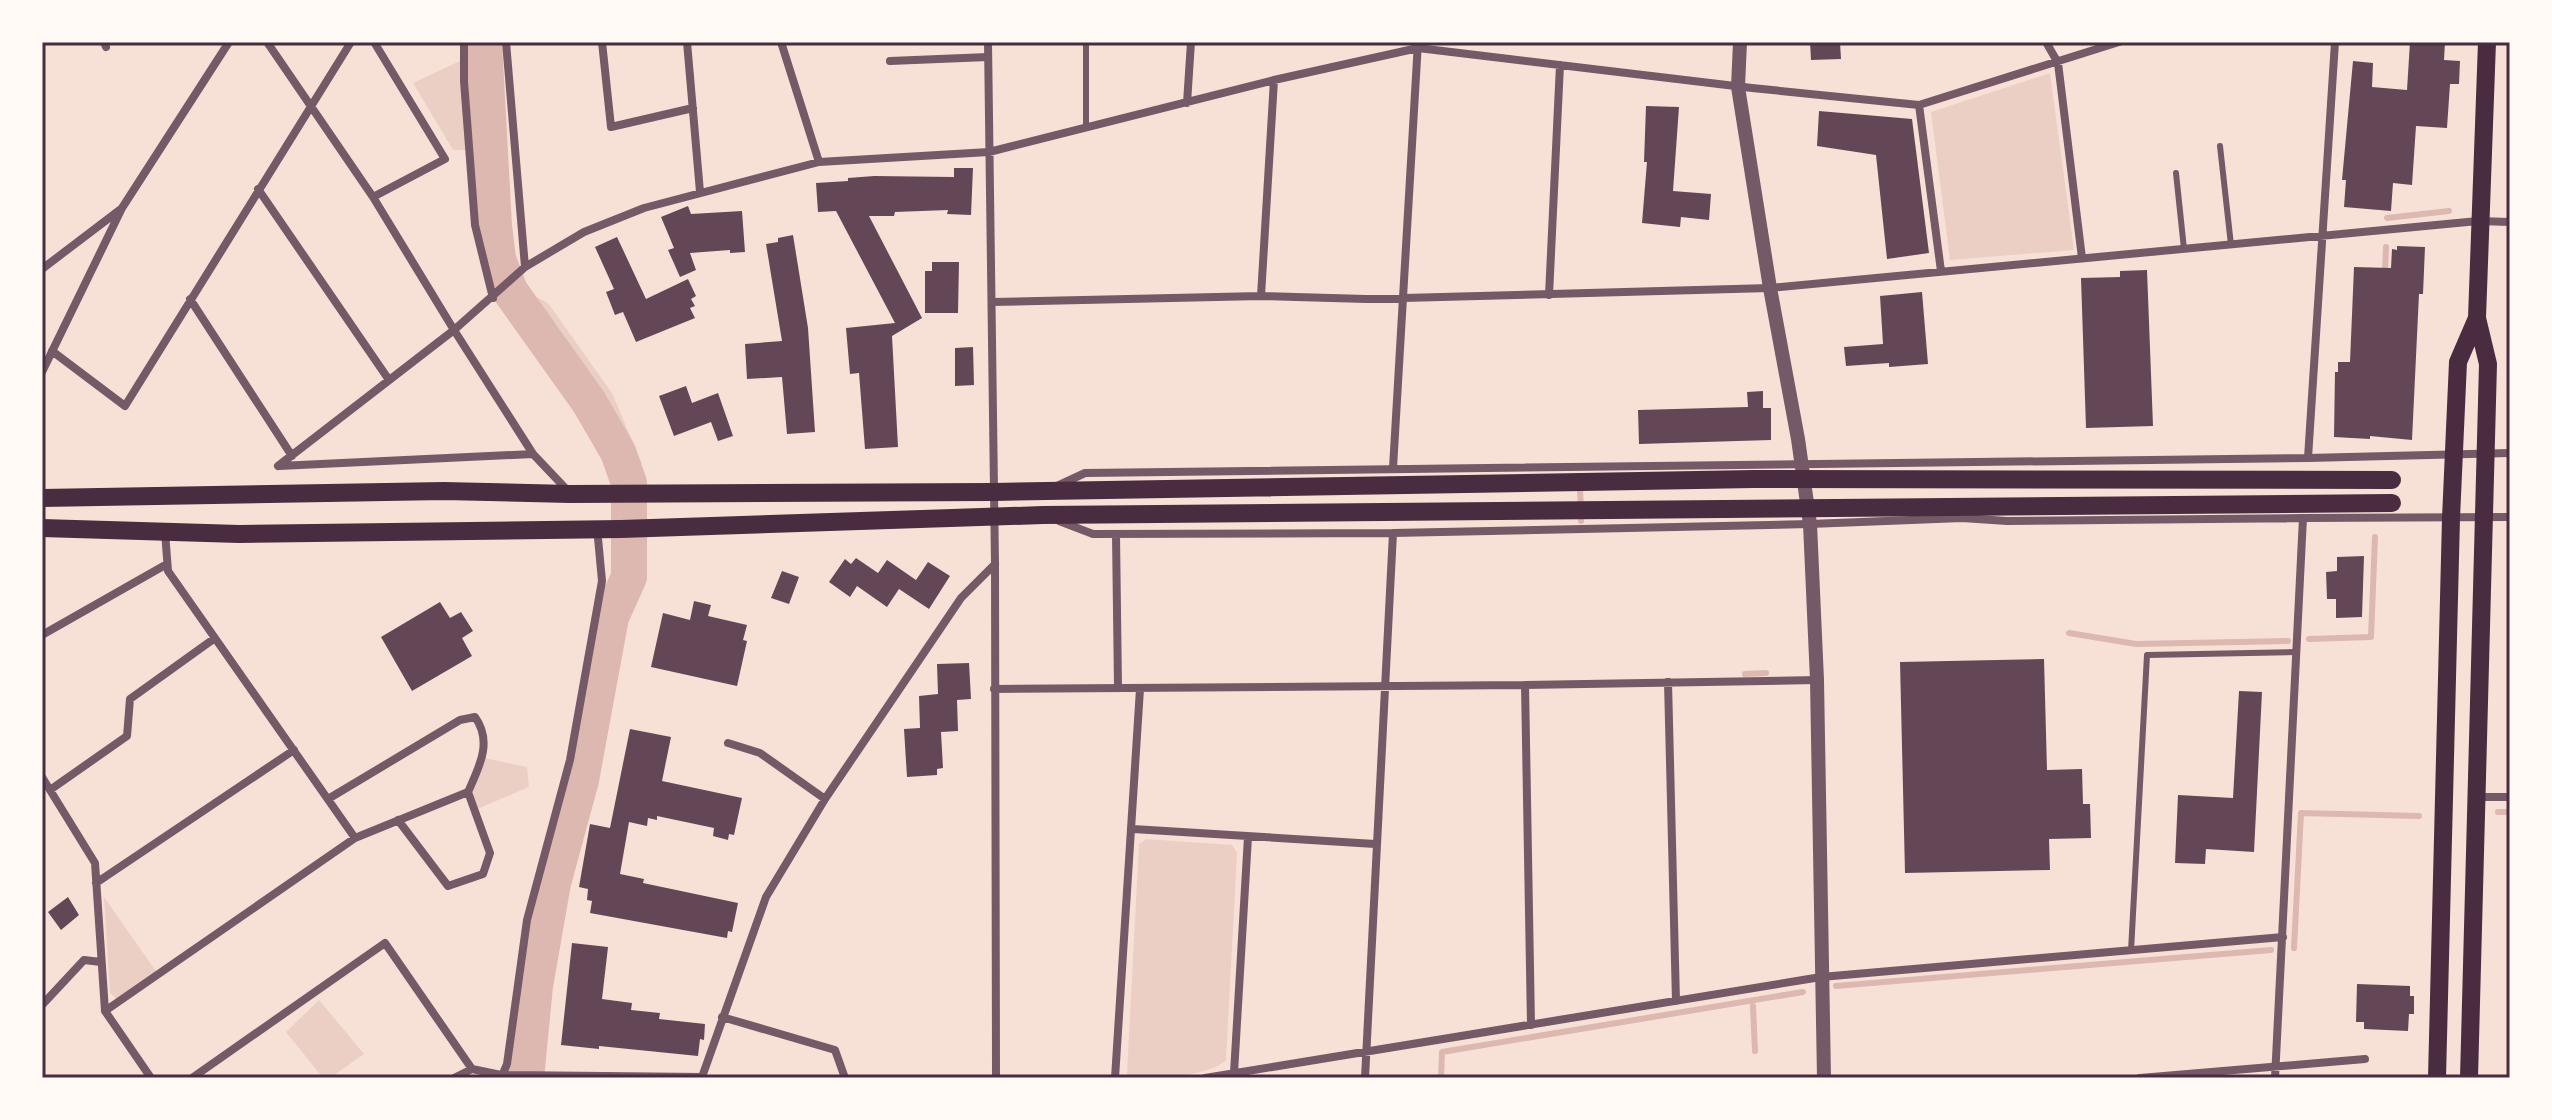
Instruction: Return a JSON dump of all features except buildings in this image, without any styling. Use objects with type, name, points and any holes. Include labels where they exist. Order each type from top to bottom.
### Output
[{"type":"main road","points":[[2469,1078],[2488,364],[2477,318],[2478,221],[2487,42]]},
{"type":"main road","points":[[2437,1078],[2451,518],[2458,362],[2477,318]]},
{"type":"main road","points":[[42,498],[444,491],[570,494],[993,492],[1803,473],[2392,480]]},
{"type":"main road","points":[[42,528],[239,534],[621,529],[1043,515],[1808,516],[2392,503]]},
{"type":"street","points":[[42,372],[122,208],[229,42]]},
{"type":"street","points":[[267,42],[373,197],[533,454],[570,494]]},
{"type":"street","points":[[52,351],[125,406],[351,42]]},
{"type":"street","points":[[373,197],[445,159],[374,42]]},
{"type":"street","points":[[464,42],[475,225],[493,298]]},
{"type":"street","points":[[506,42],[525,267]]},
{"type":"street","points":[[602,42],[611,127],[693,108]]},
{"type":"street","points":[[687,42],[700,192]]},
{"type":"street","points":[[781,42],[819,162]]},
{"type":"street","points":[[988,42],[995,564],[996,1078]]},
{"type":"street","points":[[1187,103],[1191,42]]},
{"type":"street","points":[[1740,42],[1738,87],[1808,516],[1817,680],[1824,1078]]},
{"type":"street","points":[[2046,42],[2058,63],[2082,258]]},
{"type":"street","points":[[533,454],[278,466],[454,330],[525,267],[584,232],[644,208],[819,162],[989,152],[1418,45],[1738,87],[1919,105],[2119,42]]},
{"type":"street","points":[[2308,458],[2335,42]]},
{"type":"street","points":[[1393,468],[1418,45]]},
{"type":"street","points":[[890,61],[988,57]]},
{"type":"street","points":[[1549,295],[1560,65]]},
{"type":"street","points":[[1261,296],[1274,80]]},
{"type":"street","points":[[1919,105],[1941,271]]},
{"type":"street","points":[[258,189],[389,380]]},
{"type":"street","points":[[42,269],[122,208]]},
{"type":"street","points":[[992,302],[1261,296],[1549,295],[1770,288],[2478,221],[2510,222]]},
{"type":"street","points":[[190,299],[292,456]]},
{"type":"street","points":[[1045,491],[1085,473],[1393,468],[1803,473],[2510,453]]},
{"type":"street","points":[[1043,515],[1093,534],[1393,533],[1808,516],[2007,521],[2510,517]]},
{"type":"street","points":[[2275,1078],[2303,518]]},
{"type":"street","points":[[165,532],[168,571],[355,838]]},
{"type":"street","points":[[1365,1078],[1393,533]]},
{"type":"street","points":[[1116,534],[1118,688]]},
{"type":"street","points":[[501,1077],[507,1064],[527,920],[570,760],[602,581],[598,538]]},
{"type":"street","points":[[42,635],[167,564]]},
{"type":"street","points":[[192,1078],[385,943],[472,1069],[501,1077],[702,1077],[766,897],[825,799],[961,598],[995,564]]},
{"type":"street","points":[[50,790],[127,736],[130,699],[215,638]]},
{"type":"street","points":[[994,689],[1817,680]]},
{"type":"street","points":[[1668,682],[1676,1001]]},
{"type":"street","points":[[1525,685],[1531,1025]]},
{"type":"street","points":[[1115,1078],[1140,689]]},
{"type":"street","points":[[328,799],[460,720],[475,717],[483,729],[483,758],[468,792],[490,853],[483,874],[448,886],[398,820]]},
{"type":"street","points":[[728,743],[760,753],[825,799]]},
{"type":"street","points":[[96,883],[294,750]]},
{"type":"street","points":[[42,777],[95,863],[105,1011],[151,1078]]},
{"type":"street","points":[[105,1011],[355,838],[468,792]]},
{"type":"street","points":[[2476,797],[2510,797]]},
{"type":"street","points":[[1133,829],[1375,844]]},
{"type":"street","points":[[1234,1073],[1248,837]]},
{"type":"street","points":[[1205,1078],[1367,1049],[1821,977],[2283,937]]},
{"type":"street","points":[[42,1005],[45,995],[84,960],[101,962]]},
{"type":"street","points":[[722,1017],[835,1050],[845,1078]]},
{"type":"street","points":[[2140,1078],[2365,1059]]},
{"type":"street","points":[[454,1078],[472,1069]]},
{"type":"lane","points":[[1086,42],[1086,127]]},
{"type":"lane","points":[[2220,146],[2231,245]]},
{"type":"lane","points":[[2176,173],[2184,249]]},
{"type":"lane","points":[[2131,951],[2147,655],[2295,652]]},
{"type":"shaded area","points":[[462,60],[467,150],[453,150],[413,83]]},
{"type":"shaded area","points":[[2050,73],[2074,250],[1950,260],[1931,112]]},
{"type":"shaded area","points":[[527,292],[548,303],[612,393],[642,464],[623,456],[591,399],[523,305]]},
{"type":"shaded area","points":[[480,757],[527,767],[529,787],[475,810],[469,789]]},
{"type":"shaded area","points":[[1146,839],[1232,845],[1237,853],[1226,1060],[1218,1066],[1195,1073],[1130,1078],[1127,1074],[1139,844]]},
{"type":"shaded area","points":[[104,897],[158,974],[119,1001],[110,993]]},
{"type":"shaded area","points":[[319,1000],[364,1054],[330,1078],[323,1078],[286,1032]]},
{"type":"waterway","points":[[484,42],[498,259],[510,291],[589,402],[618,452],[629,483],[629,577],[611,617],[581,780],[553,883],[535,986],[526,1078]]},
{"type":"waterway","points":[[2387,218],[2449,211]]},
{"type":"waterway","points":[[2385,272],[2386,247]]},
{"type":"waterway","points":[[1580,484],[1581,521]]},
{"type":"waterway","points":[[2309,639],[2371,637],[2375,537]]},
{"type":"waterway","points":[[2069,633],[2136,644],[2288,641]]},
{"type":"waterway","points":[[1745,674],[1766,673]]},
{"type":"waterway","points":[[2498,812],[2510,812]]},
{"type":"waterway","points":[[2294,948],[2301,813],[2419,816]]},
{"type":"waterway","points":[[1836,986],[2271,950]]},
{"type":"waterway","points":[[1441,1078],[1442,1052],[1803,992]]},
{"type":"waterway","points":[[1753,1006],[1755,1051]]}]
